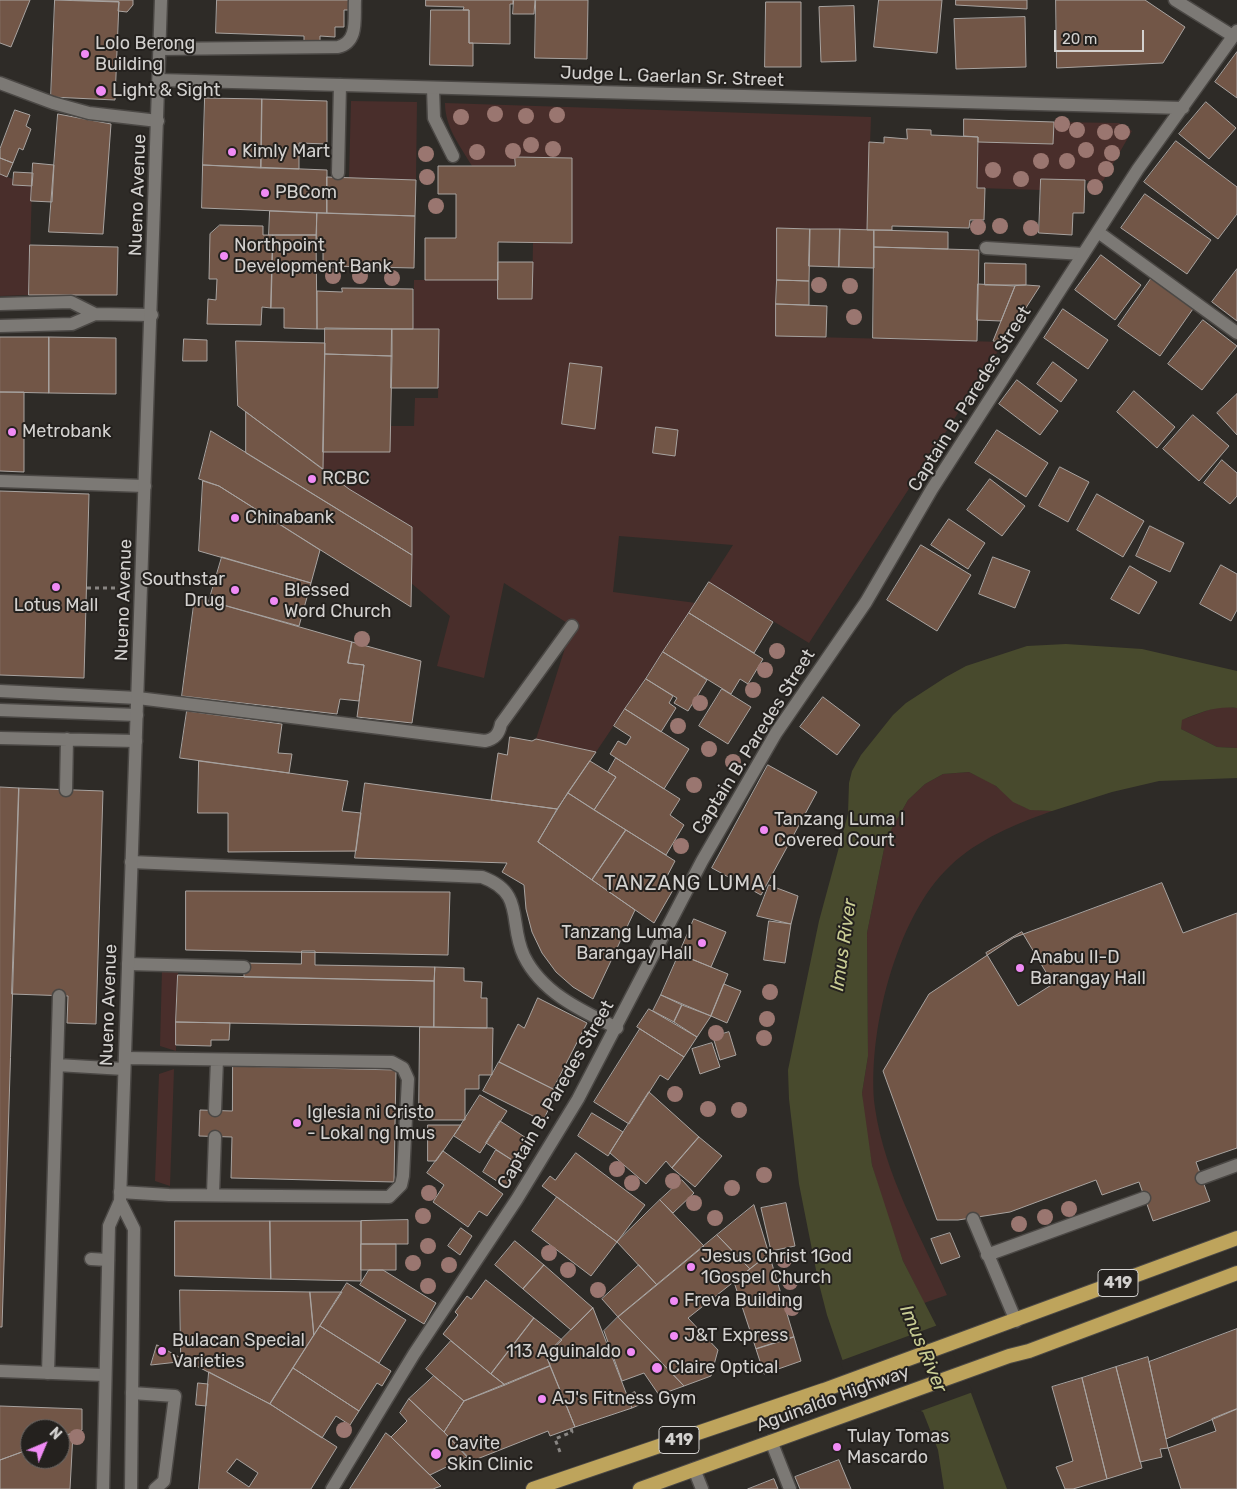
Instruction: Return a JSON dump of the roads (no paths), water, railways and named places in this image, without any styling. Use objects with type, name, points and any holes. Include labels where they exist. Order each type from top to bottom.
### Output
[{"type":"highway","name":"Aguinaldo Highway","points":[[533,1489],[824,1390],[1016,1321],[1237,1238]]},
{"type":"highway","name":"Aguinaldo Highway","points":[[640,1489],[1008,1356],[1029,1351],[1237,1273]]},
{"type":"street","name":"Nueno Avenue","points":[[103,1489],[109,1226],[120,1197],[162,0]]},
{"type":"street","points":[[160,49],[338,48],[344,46],[353,36],[355,0]]},
{"type":"street","points":[[1175,0],[1235,33]]},
{"type":"street","name":"Captain B. Paredes Street","points":[[332,1489],[414,1354],[540,1163],[617,1028],[702,861],[758,764],[807,687],[866,602],[932,489],[1138,169],[1235,33]]},
{"type":"street","name":"Judge L. Gaerlan Sr. Street","points":[[159,80],[1183,108]]},
{"type":"street","points":[[0,83],[53,103],[89,113],[158,121]]},
{"type":"street","points":[[338,173],[340,85]]},
{"type":"street","points":[[433,88],[434,118],[453,156]]},
{"type":"street","points":[[1098,232],[1237,333]]},
{"type":"street","points":[[986,248],[1083,254]]},
{"type":"street","points":[[0,304],[71,302],[95,314]]},
{"type":"street","points":[[0,326],[72,324],[95,314],[152,315]]},
{"type":"street","points":[[0,481],[145,486]]},
{"type":"street","points":[[0,691],[138,698],[485,741],[495,737],[501,724],[572,626]]},
{"type":"street","points":[[0,710],[137,715]]},
{"type":"street","points":[[0,738],[136,741]]},
{"type":"street","points":[[66,790],[67,740]]},
{"type":"street","points":[[131,862],[482,877],[504,888],[512,899],[524,957],[538,977],[556,994],[580,1010],[617,1028]]},
{"type":"street","points":[[128,964],[244,967]]},
{"type":"street","points":[[48,1373],[59,996]]},
{"type":"street","points":[[216,1110],[218,1060]]},
{"type":"street","points":[[57,1065],[218,1060],[392,1062],[403,1068],[408,1079],[403,1176],[401,1185],[389,1197],[213,1194],[120,1197]]},
{"type":"street","points":[[213,1194],[215,1136]]},
{"type":"street","points":[[1202,1178],[1237,1165]]},
{"type":"street","name":"Nueno Avenue","points":[[120,1197],[134,1229],[131,1489]]},
{"type":"street","points":[[987,1255],[1144,1198]]},
{"type":"street","points":[[974,1218],[987,1255],[1016,1321]]},
{"type":"street","points":[[91,1259],[108,1260]]},
{"type":"street","points":[[0,1371],[105,1375]]},
{"type":"street","points":[[132,1393],[175,1396],[164,1481],[155,1489]]},
{"type":"street","points":[[771,1442],[790,1489]]},
{"type":"street","points":[[694,1469],[702,1489]]},
{"type":"water","name":"Imus River","points":[[1066,644],[1142,649],[1237,671],[1237,708],[1215,709],[1196,714],[1182,720],[1181,729],[1217,747],[1237,748],[1237,778],[1159,781],[1112,792],[1052,811],[1030,810],[1013,802],[996,786],[969,772],[943,774],[925,784],[908,800],[886,839],[867,933],[868,1056],[862,1093],[872,1165],[903,1261],[971,1393],[1007,1489],[944,1489],[938,1450],[923,1412],[848,1376],[827,1315],[818,1280],[799,1184],[789,1099],[788,1070],[819,921],[848,814],[849,783],[852,771],[861,755],[893,715],[906,703],[966,666],[1027,646]]},
{"type":"place","name":"Lolo Berong Building","points":[[85,54]]},
{"type":"place","name":"Light & Sight","points":[[101,91]]},
{"type":"place","name":"Kimly Mart","points":[[232,152]]},
{"type":"place","name":"PBCom","points":[[265,193]]},
{"type":"place","name":"Northpoint Development Bank","points":[[224,256]]},
{"type":"place","name":"Metrobank","points":[[12,432]]},
{"type":"place","name":"RCBC","points":[[312,479]]},
{"type":"place","name":"Chinabank","points":[[235,518]]},
{"type":"place","name":"Lotus Mall","points":[[56,587]]},
{"type":"place","name":"Southstar Drug","points":[[235,590]]},
{"type":"place","name":"Blessed Word Church","points":[[274,601]]},
{"type":"place","name":"Tanzang Luma I Covered Court","points":[[764,830]]},
{"type":"place","name":"Tanzang Luma I Barangay Hall","points":[[702,943]]},
{"type":"place","name":"Anabu II-D Barangay Hall","points":[[1020,968]]},
{"type":"place","name":"Iglesia ni Cristo - Lokal ng Imus","points":[[297,1123]]},
{"type":"place","name":"Jesus Christ 1God 1Gospel Church","points":[[691,1267]]},
{"type":"place","name":"Freva Building","points":[[674,1301]]},
{"type":"place","name":"J&T Express","points":[[674,1336]]},
{"type":"place","name":"Bulacan Special Varieties","points":[[162,1351]]},
{"type":"place","name":"113 Aguinaldo","points":[[631,1352]]},
{"type":"place","name":"Claire Optical","points":[[657,1368]]},
{"type":"place","name":"AJ's Fitness Gym","points":[[542,1399]]},
{"type":"place","name":"Tulay Tomas Mascardo","points":[[837,1447]]},
{"type":"place","name":"Cavite Skin Clinic","points":[[436,1454]]},
{"type":"district","name":"TANZANG LUMA I","points":[[691,884]]}]
